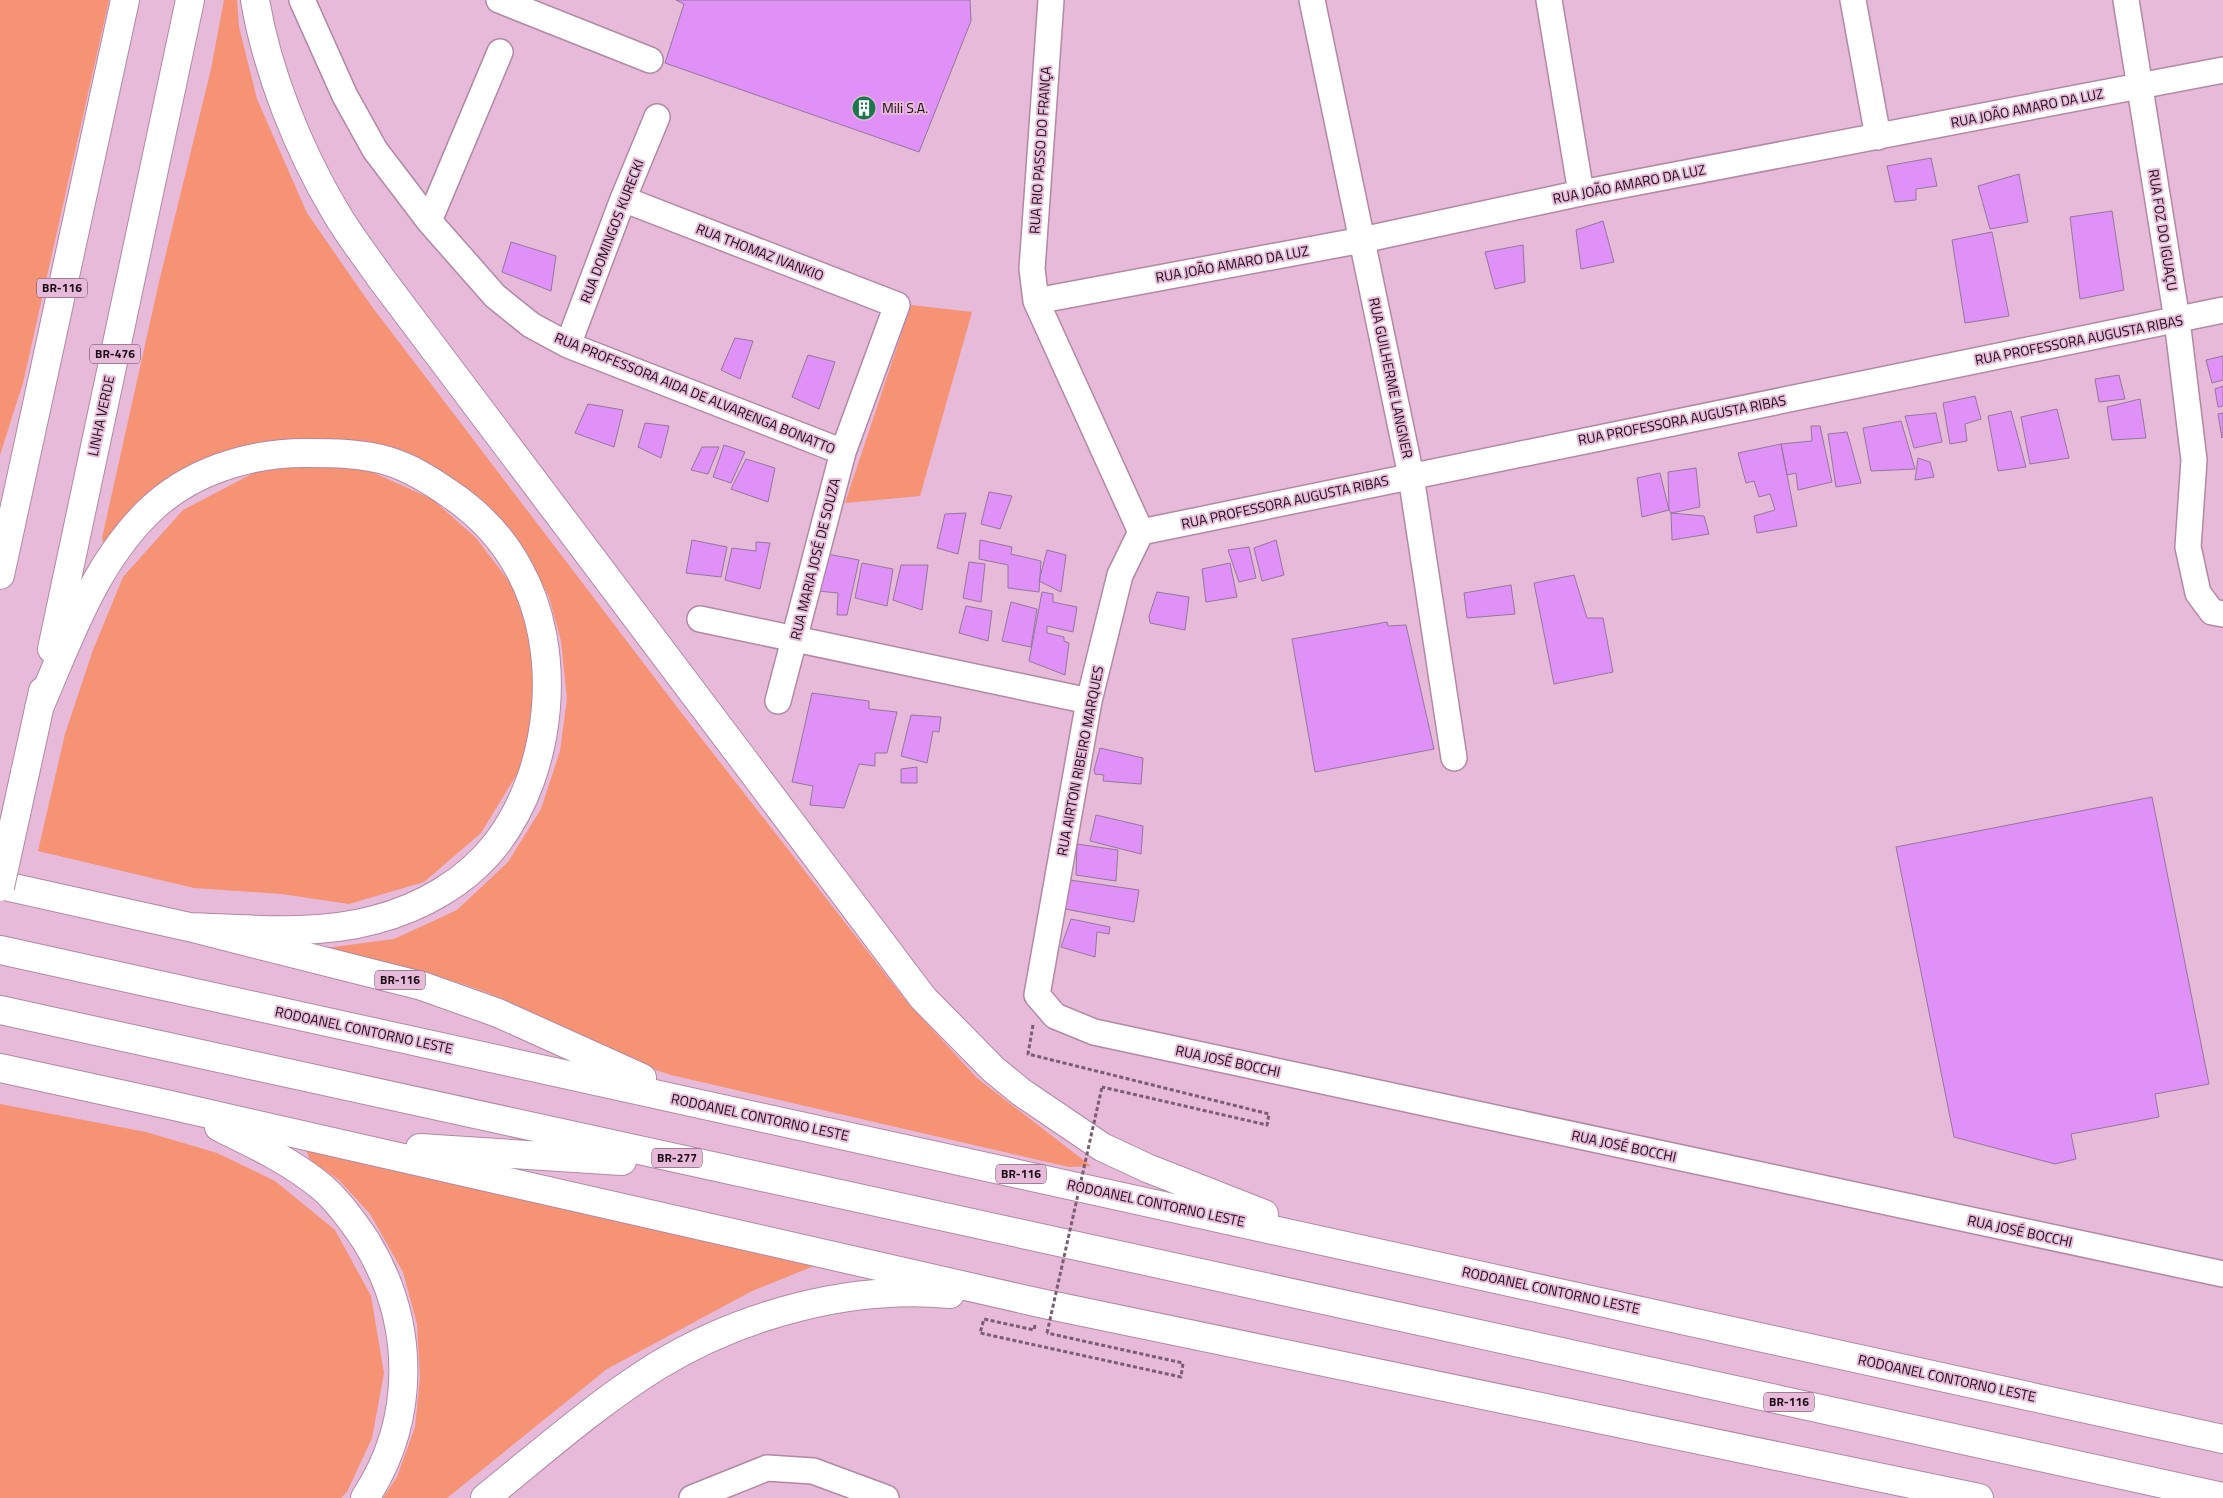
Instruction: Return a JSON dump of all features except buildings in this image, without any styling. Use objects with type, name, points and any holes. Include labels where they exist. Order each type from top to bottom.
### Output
[{"type":"highway","name":"BR-116","points":[[0,575],[125,0]]},
{"type":"highway","name":"LINHA VERDE","points":[[25,773],[190,0]]},
{"type":"highway","points":[[255,0],[259,24],[277,82],[306,155],[335,211],[380,277],[923,998],[1007,1081],[1102,1147],[1147,1168],[1331,1242]]},
{"type":"highway","points":[[39,708],[101,571],[148,512],[176,489],[202,474],[245,459],[288,453],[344,453],[387,460],[431,481],[462,502],[497,536],[519,569],[531,596],[543,635],[546,676],[544,721],[536,765],[519,806],[497,843],[469,872],[439,894],[402,912],[372,921],[308,928],[189,927]]},
{"type":"highway","name":"BR-116","points":[[25,773],[0,886],[189,927],[422,986],[461,999],[710,1106]]},
{"type":"highway","name":"RODOANEL CONTORNO LESTE","points":[[0,950],[2223,1439]]},
{"type":"highway","name":"BR-277","points":[[0,1010],[1354,1306]]},
{"type":"highway","points":[[0,1068],[339,1143],[1040,1303],[1979,1498]]},
{"type":"highway","points":[[170,1105],[288,1162],[324,1189],[353,1222],[378,1262],[396,1307],[402,1336],[403,1387],[396,1433],[380,1476],[365,1498]]},
{"type":"highway","points":[[339,1143],[724,1168]]},
{"type":"highway","points":[[485,1498],[611,1397],[657,1366],[707,1340],[761,1318],[811,1304],[872,1295],[938,1293],[1040,1303]]},
{"type":"highway","name":"BR-116","points":[[1354,1306],[2223,1497]]},
{"type":"street","name":"RUA PROFESSORA AIDA DE ALVARENGA BONATTO","points":[[302,0],[345,96],[375,150],[429,221],[495,296],[531,325],[568,345],[843,452]]},
{"type":"street","points":[[499,0],[650,60]]},
{"type":"street","name":"RUA RIO PASSO DO FRANÇA","points":[[1051,0],[1032,269],[1036,301],[1142,532]]},
{"type":"street","name":"RUA GUILHERME LANGNER","points":[[1312,0],[1411,476],[1454,758]]},
{"type":"street","points":[[1549,0],[1581,193]]},
{"type":"street","points":[[1853,0],[1878,137]]},
{"type":"street","name":"RUA FOZ DO IGUAÇU","points":[[2126,0],[2177,320],[2194,460],[2188,547],[2198,593],[2212,612],[2223,614]]},
{"type":"street","points":[[429,221],[500,52]]},
{"type":"street","name":"RUA JOÃO AMARO DA LUZ","points":[[1036,301],[1362,240],[1581,193],[2223,70]]},
{"type":"street","name":"RUA DOMINGOS KURECKI","points":[[568,345],[622,198],[657,117]]},
{"type":"street","name":"RUA THOMAZ IVANKIO","points":[[622,198],[897,305]]},
{"type":"street","name":"RUA MARIA JOSÉ DE SOUZA","points":[[778,701],[843,452],[897,305]]},
{"type":"street","name":"RUA PROFESSORA AUGUSTA RIBAS","points":[[1142,532],[2223,310]]},
{"type":"street","name":"RUA AIRTON RIBEIRO MARQUES","points":[[1037,995],[1089,701],[1120,575],[1142,532]]},
{"type":"street","points":[[700,619],[1089,701]]},
{"type":"street","name":"RUA JOSÉ BOCCHI","points":[[1037,995],[1055,1016],[1094,1032],[2223,1274]]},
{"type":"street","points":[[692,1498],[767,1468],[813,1471],[886,1498]]},
{"type":"path","points":[[1037,995],[1028,1054],[1269,1114],[1267,1125],[1102,1088],[1048,1333],[1183,1363],[1180,1377],[980,1333],[984,1319],[1034,1330],[1040,1303]]},
{"type":"shaded area","points":[[0,0],[109,0],[23,383],[0,455]]},
{"type":"shaded area","points":[[224,0],[237,0],[239,27],[257,99],[307,213],[370,304],[680,711],[907,1002],[977,1078],[1091,1166],[1069,1167],[671,1075],[601,1047],[534,1013],[488,993],[425,973],[318,949],[394,939],[457,910],[508,862],[541,809],[560,751],[567,699],[561,641],[549,597],[524,549],[488,507],[444,472],[388,449],[166,480],[131,510],[104,546],[102,538],[159,282],[211,69]]},
{"type":"shaded area","points":[[911,305],[972,312],[920,496],[845,503]]},
{"type":"shaded area","points":[[361,467],[432,499],[476,538],[512,585],[531,642],[535,702],[522,766],[481,833],[424,882],[349,904],[282,894],[194,888],[38,851],[65,734],[93,650],[123,577],[183,510],[263,468]]},
{"type":"shaded area","points":[[0,1104],[146,1132],[217,1153],[275,1181],[335,1230],[371,1296],[384,1373],[372,1438],[347,1492],[341,1498],[0,1498]]},
{"type":"shaded area","points":[[306,1150],[814,1266],[752,1291],[607,1369],[447,1498],[383,1498],[397,1477],[415,1427],[420,1377],[417,1324],[403,1272],[370,1214],[339,1180],[310,1160]]},
{"type":"place","name":"Mili S.A.","points":[[864,108]]}]
